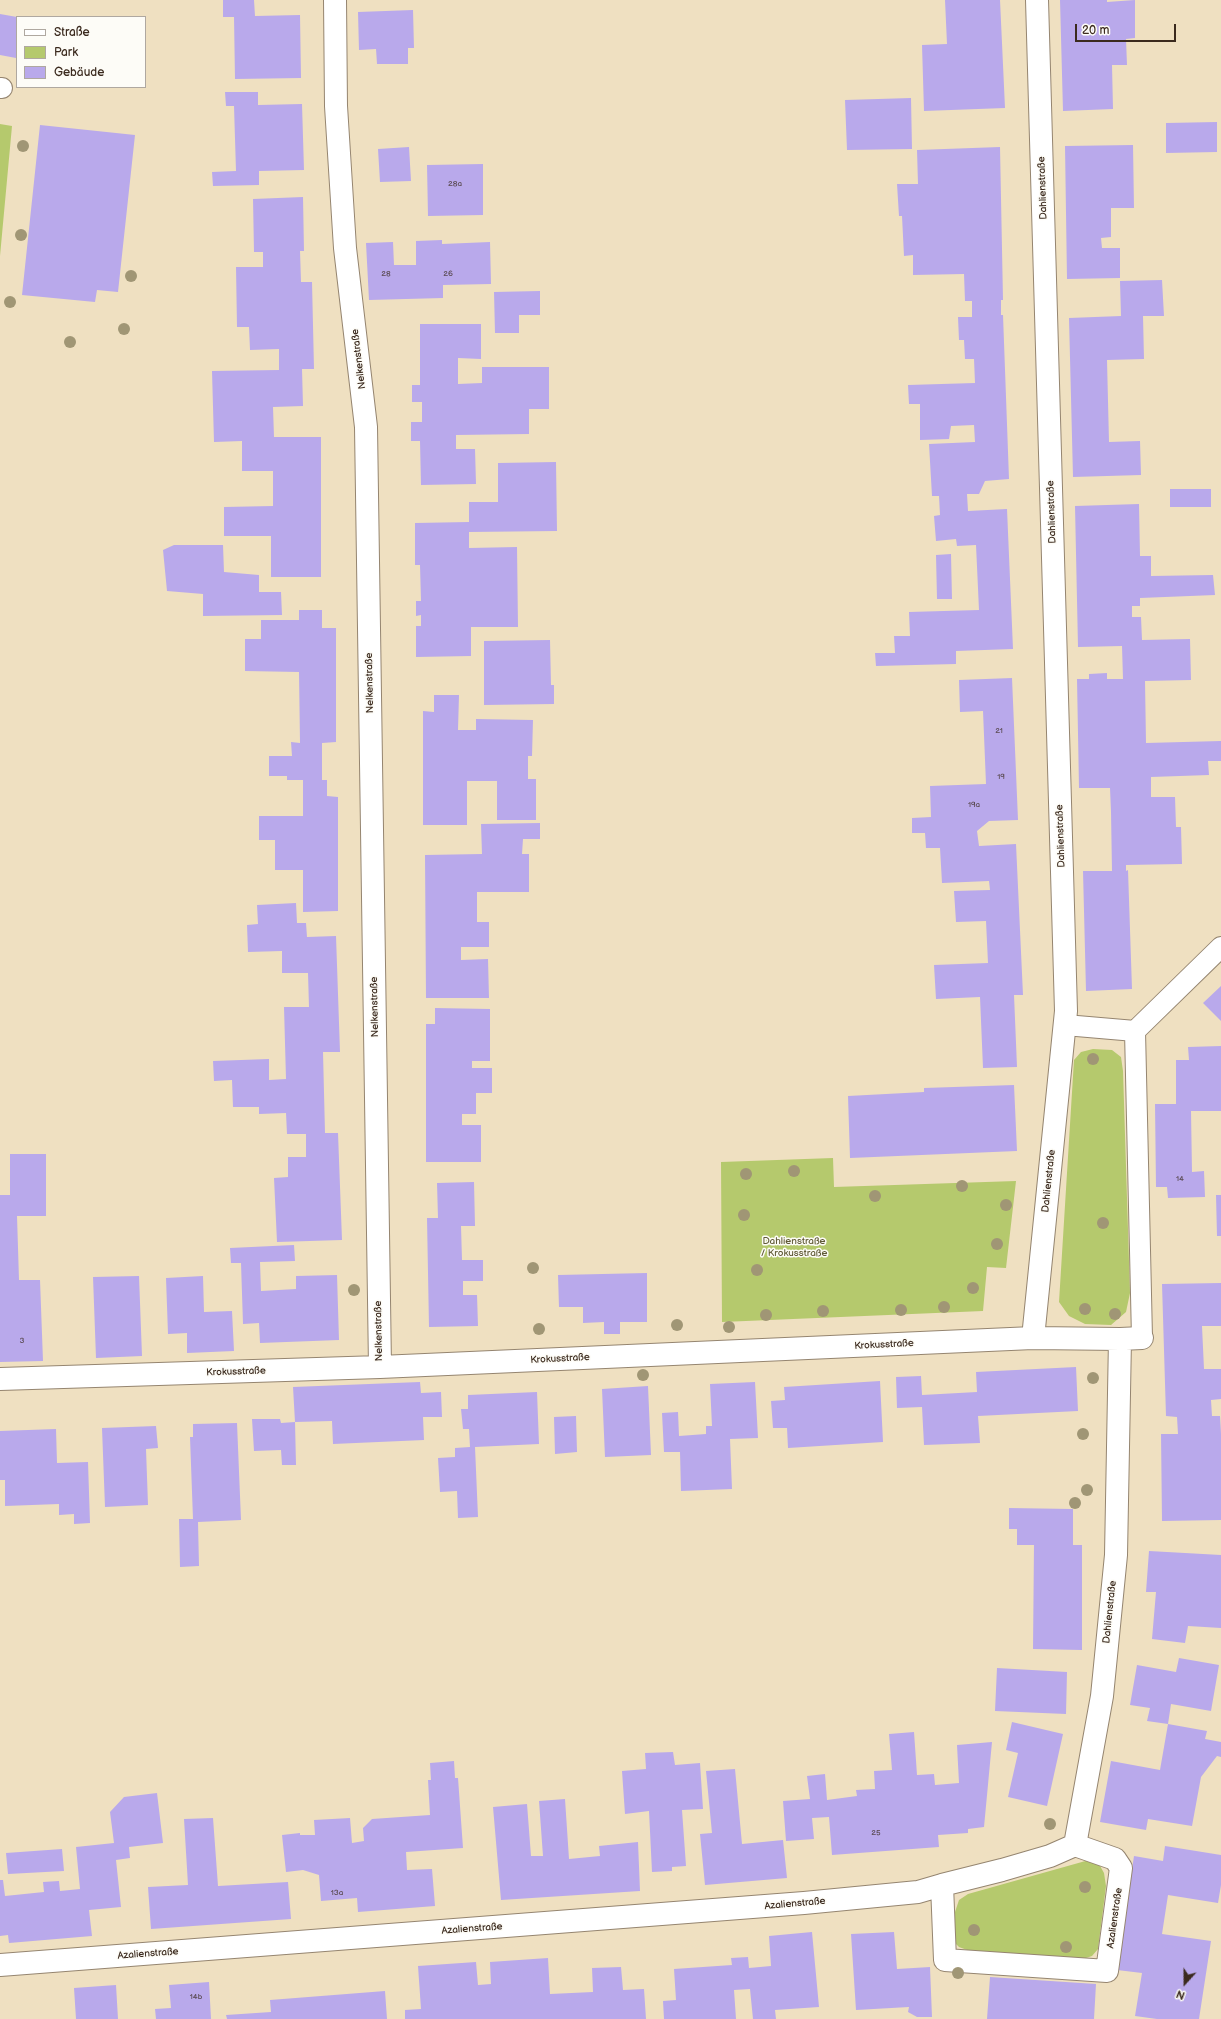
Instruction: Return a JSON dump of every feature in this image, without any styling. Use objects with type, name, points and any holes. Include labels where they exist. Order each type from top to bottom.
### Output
[{"type":"street","name":"Nelkenstraße","points":[[335,0],[336,106],[345,248],[366,426],[380,1367]]},
{"type":"street","name":"Dahlienstraße","points":[[1033,1338],[1066,1011],[1037,0]]},
{"type":"street","name":"Krokusstraße","points":[[0,1379],[380,1367],[1033,1338],[1142,1338]]},
{"type":"street","name":"Dahlienstraße","points":[[1075,1845],[1102,1696],[1116,1555],[1120,1339]]},
{"type":"street","name":"Azalienstraße","points":[[0,1965],[804,1903],[918,1892],[1050,1856],[1075,1845],[1115,1859],[1121,1868],[1107,1971],[945,1960],[942,1886]]},
{"type":"lane","points":[[1142,1338],[1135,1031],[1221,947]]},
{"type":"lane","points":[[1065,1025],[1135,1031]]},
{"type":"green space","points":[[0,124],[12,126],[0,256]]},
{"type":"green space","points":[[1093,1049],[1112,1050],[1121,1057],[1123,1071],[1130,1293],[1126,1312],[1111,1325],[1085,1324],[1069,1316],[1059,1302],[1074,1060],[1081,1052]]},
{"type":"green space","name":"Dahlienstraße / Krokusstraße","points":[[833,1158],[834,1187],[1016,1181],[1006,1268],[987,1267],[983,1311],[722,1322],[721,1162]]},
{"type":"green space","points":[[1089,1860],[1099,1864],[1104,1873],[1106,1886],[1098,1949],[1092,1956],[1083,1959],[967,1950],[959,1947],[955,1943],[955,1912],[959,1900],[968,1894]]},
{"type":"building","points":[[223,0],[254,0],[255,16],[300,15],[301,78],[235,79],[234,17],[223,17]]},
{"type":"building","points":[[945,0],[1000,0],[1005,108],[924,111],[922,45],[947,44]]},
{"type":"building","points":[[1060,0],[1107,0],[1107,2],[1135,0],[1135,38],[1126,39],[1127,65],[1112,65],[1113,109],[1063,111]]},
{"type":"building","points":[[413,10],[414,48],[408,48],[408,64],[377,64],[376,49],[359,50],[358,12]]},
{"type":"building","points":[[0,14],[16,17],[16,58],[0,55]]},
{"type":"building","points":[[225,92],[258,92],[258,105],[302,104],[304,170],[259,171],[259,185],[213,186],[212,172],[236,171],[234,106],[226,106]]},
{"type":"building","points":[[911,98],[912,149],[847,150],[845,100]]},
{"type":"building","points":[[1217,122],[1217,152],[1166,153],[1166,123]]},
{"type":"building","points":[[40,125],[135,135],[118,292],[97,290],[95,302],[22,295]]},
{"type":"building","points":[[1133,145],[1134,208],[1111,208],[1111,237],[1101,238],[1102,248],[1120,248],[1120,278],[1067,279],[1065,146]]},
{"type":"building","points":[[409,147],[411,181],[380,182],[378,149]]},
{"type":"building","points":[[1000,147],[1003,300],[1001,300],[1001,315],[1003,315],[1009,479],[985,481],[979,494],[967,494],[968,511],[1007,509],[1013,649],[956,651],[956,664],[876,666],[875,653],[895,653],[894,636],[910,636],[909,612],[979,610],[976,545],[957,546],[956,539],[936,541],[934,516],[940,515],[939,496],[932,496],[929,444],[975,442],[974,425],[951,426],[949,439],[920,440],[920,404],[909,404],[908,385],[975,383],[974,359],[965,359],[964,340],[959,340],[958,317],[972,317],[972,301],[965,301],[964,274],[913,275],[913,255],[904,256],[902,216],[899,216],[897,184],[918,184],[917,150]]},
{"type":"building","points":[[483,164],[483,215],[428,216],[427,165]]},
{"type":"building","points":[[303,197],[304,251],[300,251],[301,282],[312,282],[314,369],[302,369],[303,406],[273,407],[274,437],[321,437],[321,577],[271,577],[271,536],[224,536],[224,507],[273,506],[273,471],[242,471],[242,441],[214,442],[212,371],[279,370],[279,349],[250,350],[249,327],[237,327],[236,267],[263,267],[263,252],[254,252],[253,199]]},
{"type":"building","points":[[442,240],[442,244],[490,242],[491,284],[443,285],[443,298],[369,300],[366,243],[393,242],[394,265],[416,265],[416,241]]},
{"type":"building","points":[[1162,280],[1164,316],[1143,316],[1144,359],[1107,360],[1109,442],[1140,441],[1141,475],[1073,477],[1069,318],[1121,316],[1120,281]]},
{"type":"building","points":[[540,291],[540,315],[519,315],[519,333],[495,333],[494,292]]},
{"type":"building","points":[[420,324],[481,324],[481,359],[458,358],[458,384],[482,383],[482,367],[549,367],[549,409],[529,409],[529,434],[456,435],[456,449],[475,449],[476,484],[421,485],[420,441],[411,441],[411,422],[422,422],[422,402],[412,402],[412,385],[420,385]]},
{"type":"building","points":[[556,462],[557,531],[469,532],[469,548],[517,547],[518,627],[471,627],[471,656],[416,657],[416,626],[421,626],[421,615],[416,616],[416,601],[421,601],[420,565],[415,565],[415,523],[469,522],[469,502],[498,502],[498,463]]},
{"type":"building","points":[[1170,489],[1211,489],[1211,507],[1170,507]]},
{"type":"building","points":[[1139,504],[1140,556],[1151,556],[1151,576],[1213,575],[1215,595],[1140,598],[1140,606],[1132,606],[1132,617],[1141,617],[1142,640],[1190,639],[1191,680],[1145,681],[1146,743],[1221,741],[1221,761],[1208,761],[1209,775],[1151,777],[1151,797],[1175,797],[1176,827],[1181,827],[1182,864],[1126,865],[1126,871],[1128,870],[1132,989],[1086,991],[1083,871],[1112,871],[1111,812],[1110,788],[1079,788],[1077,679],[1089,679],[1089,674],[1107,673],[1107,679],[1123,679],[1122,646],[1078,647],[1075,506]]},
{"type":"building","points":[[174,545],[223,545],[224,572],[259,575],[259,592],[281,592],[282,615],[203,616],[203,594],[167,591],[163,550]]},
{"type":"building","points":[[951,554],[952,599],[937,599],[936,555]]},
{"type":"building","points":[[299,610],[322,610],[322,628],[336,628],[336,742],[322,743],[322,780],[327,780],[327,796],[338,797],[338,911],[303,912],[303,870],[275,870],[275,840],[259,840],[259,816],[303,816],[303,780],[287,780],[287,776],[269,776],[269,756],[292,756],[291,742],[300,743],[299,672],[245,671],[245,639],[261,639],[261,620],[299,620]]},
{"type":"building","points":[[550,640],[551,685],[554,685],[554,704],[484,705],[484,641]]},
{"type":"building","points":[[1012,678],[1018,820],[989,821],[977,831],[979,846],[1016,844],[1023,995],[1014,995],[1017,1067],[983,1068],[980,997],[936,999],[934,965],[988,963],[986,921],[956,922],[954,891],[990,890],[989,881],[942,883],[940,848],[926,848],[925,833],[912,833],[912,818],[931,817],[930,786],[986,784],[983,711],[960,712],[959,680]]},
{"type":"building","points":[[434,695],[459,695],[458,730],[476,730],[476,719],[533,720],[532,756],[528,756],[528,779],[536,779],[536,820],[497,820],[497,781],[467,781],[467,825],[423,825],[423,711],[434,712]]},
{"type":"building","points":[[540,823],[540,839],[523,839],[522,854],[529,854],[529,892],[477,892],[477,922],[489,922],[489,947],[461,947],[461,960],[488,959],[489,998],[426,998],[425,855],[482,854],[481,824]]},
{"type":"building","points":[[296,903],[297,923],[306,923],[307,937],[336,936],[340,1052],[323,1052],[325,1133],[338,1133],[342,1240],[277,1242],[274,1178],[288,1177],[288,1157],[306,1157],[306,1134],[287,1134],[286,1113],[259,1114],[259,1107],[233,1107],[232,1080],[214,1081],[213,1061],[269,1059],[269,1080],[286,1079],[284,1007],[309,1007],[308,973],[282,973],[282,951],[248,952],[247,925],[258,924],[257,905]]},
{"type":"building","points":[[1221,986],[1221,1021],[1203,1003]]},
{"type":"building","points":[[435,1008],[490,1009],[490,1061],[472,1061],[472,1068],[492,1068],[492,1093],[476,1093],[476,1114],[462,1114],[462,1125],[481,1125],[481,1162],[426,1162],[426,1024],[435,1024]]},
{"type":"building","points":[[1221,1046],[1221,1111],[1191,1111],[1192,1172],[1204,1171],[1205,1197],[1168,1198],[1167,1187],[1156,1187],[1155,1104],[1176,1104],[1176,1060],[1189,1060],[1188,1047]]},
{"type":"building","points":[[1014,1085],[1017,1151],[850,1158],[848,1096],[924,1092],[924,1088]]},
{"type":"building","points":[[10,1154],[46,1154],[46,1216],[17,1216],[19,1280],[40,1280],[43,1361],[0,1362],[0,1195],[10,1195]]},
{"type":"building","points":[[474,1182],[475,1226],[461,1226],[462,1260],[483,1260],[483,1281],[463,1281],[463,1295],[477,1295],[478,1326],[429,1327],[427,1218],[438,1218],[437,1183]]},
{"type":"building","points":[[1216,1195],[1221,1195],[1221,1236],[1217,1236]]},
{"type":"building","points":[[294,1245],[295,1261],[260,1262],[261,1291],[296,1289],[296,1276],[337,1275],[339,1340],[260,1343],[259,1323],[243,1324],[241,1263],[231,1263],[230,1248]]},
{"type":"building","points":[[647,1273],[647,1322],[620,1322],[620,1334],[604,1334],[604,1322],[583,1323],[583,1307],[559,1307],[558,1275]]},
{"type":"building","points":[[139,1276],[142,1356],[96,1358],[93,1277]]},
{"type":"building","points":[[203,1276],[204,1312],[232,1311],[234,1351],[187,1353],[187,1333],[168,1334],[166,1278]]},
{"type":"building","points":[[1221,1283],[1221,1326],[1202,1326],[1204,1369],[1221,1369],[1221,1399],[1211,1400],[1212,1416],[1220,1416],[1221,1520],[1162,1521],[1161,1434],[1178,1434],[1177,1417],[1166,1416],[1162,1284]]},
{"type":"building","points":[[1076,1367],[1078,1411],[978,1416],[980,1443],[924,1445],[922,1407],[897,1408],[896,1377],[921,1376],[922,1395],[977,1392],[976,1372]]},
{"type":"building","points":[[880,1381],[883,1442],[788,1448],[787,1428],[773,1428],[771,1401],[785,1400],[784,1387]]},
{"type":"building","points":[[420,1382],[421,1393],[441,1392],[442,1417],[423,1417],[424,1440],[333,1444],[332,1421],[295,1422],[293,1387]]},
{"type":"building","points":[[755,1382],[758,1438],[730,1439],[732,1489],[681,1491],[680,1452],[664,1452],[662,1413],[678,1412],[679,1436],[706,1434],[706,1426],[712,1426],[710,1384]]},
{"type":"building","points":[[648,1386],[651,1455],[605,1457],[602,1389]]},
{"type":"building","points":[[537,1392],[539,1444],[475,1447],[478,1517],[458,1518],[457,1491],[440,1492],[438,1458],[455,1457],[455,1448],[470,1447],[469,1429],[463,1429],[461,1409],[468,1409],[468,1395]]},
{"type":"building","points":[[576,1416],[577,1452],[555,1454],[554,1417]]},
{"type":"building","points":[[252,1419],[280,1419],[281,1423],[295,1422],[296,1465],[282,1465],[281,1450],[254,1451]]},
{"type":"building","points":[[237,1423],[241,1520],[198,1522],[199,1566],[180,1567],[179,1519],[193,1519],[190,1437],[193,1437],[193,1424]]},
{"type":"building","points":[[156,1426],[158,1448],[146,1449],[148,1505],[105,1507],[102,1428]]},
{"type":"building","points":[[56,1429],[57,1463],[88,1462],[90,1523],[74,1524],[74,1514],[59,1515],[59,1504],[5,1506],[5,1480],[0,1480],[0,1431]]},
{"type":"building","points":[[1009,1508],[1073,1509],[1073,1545],[1082,1545],[1082,1650],[1033,1649],[1034,1545],[1017,1545],[1017,1529],[1009,1529]]},
{"type":"building","points":[[1149,1551],[1221,1555],[1221,1628],[1188,1626],[1185,1643],[1152,1639],[1156,1592],[1146,1592]]},
{"type":"building","points":[[1179,1658],[1219,1665],[1211,1711],[1171,1704],[1168,1724],[1147,1721],[1150,1708],[1130,1705],[1137,1665],[1176,1672]]},
{"type":"building","points":[[997,1668],[1067,1672],[1066,1714],[995,1711]]},
{"type":"building","points":[[1012,1722],[1063,1734],[1047,1806],[1008,1797],[1018,1753],[1006,1750]]},
{"type":"building","points":[[1168,1724],[1207,1731],[1205,1739],[1221,1742],[1221,1757],[1217,1756],[1201,1777],[1192,1826],[1148,1819],[1146,1830],[1100,1822],[1111,1761],[1160,1770]]},
{"type":"building","points":[[914,1732],[917,1775],[934,1774],[935,1785],[959,1783],[957,1745],[992,1742],[984,1827],[968,1829],[968,1833],[938,1835],[939,1847],[832,1855],[829,1817],[812,1818],[814,1839],[786,1841],[783,1801],[810,1799],[807,1776],[825,1774],[827,1800],[857,1796],[856,1790],[875,1789],[874,1771],[892,1770],[889,1734]]},
{"type":"building","points":[[673,1752],[675,1765],[700,1763],[703,1809],[682,1810],[686,1866],[672,1867],[672,1871],[652,1872],[649,1811],[625,1814],[622,1771],[646,1769],[645,1753]]},
{"type":"building","points":[[454,1761],[455,1778],[458,1778],[463,1848],[406,1852],[407,1870],[432,1869],[435,1906],[358,1912],[357,1898],[321,1901],[319,1875],[303,1870],[286,1872],[282,1835],[300,1833],[300,1835],[315,1835],[314,1820],[350,1818],[352,1843],[364,1841],[363,1828],[372,1819],[430,1815],[428,1780],[431,1780],[430,1763]]},
{"type":"building","points":[[735,1769],[742,1844],[783,1840],[787,1878],[705,1885],[700,1834],[712,1833],[706,1771]]},
{"type":"building","points":[[157,1793],[163,1843],[129,1847],[130,1858],[116,1860],[121,1907],[89,1910],[92,1936],[9,1943],[8,1935],[0,1936],[0,1880],[3,1880],[5,1896],[44,1892],[43,1882],[59,1881],[60,1891],[80,1889],[76,1847],[114,1843],[110,1812],[124,1797]]},
{"type":"building","points":[[565,1799],[569,1859],[600,1856],[599,1846],[638,1842],[640,1891],[501,1900],[493,1807],[527,1804],[531,1856],[543,1856],[539,1801]]},
{"type":"building","points":[[213,1818],[218,1886],[288,1882],[291,1919],[151,1929],[148,1887],[188,1885],[184,1819]]},
{"type":"building","points":[[1165,1846],[1221,1855],[1221,1885],[1218,1903],[1168,1895],[1162,1934],[1211,1941],[1199,2019],[1157,2019],[1135,2016],[1142,1973],[1117,1970],[1134,1856],[1163,1861]]},
{"type":"building","points":[[62,1849],[64,1871],[8,1874],[6,1853]]},
{"type":"building","points":[[812,1932],[819,2007],[775,2010],[776,2019],[753,2019],[750,1989],[734,1990],[736,2019],[664,2019],[663,2001],[676,2000],[674,1969],[732,1965],[731,1958],[748,1957],[749,1968],[771,1966],[769,1936]]},
{"type":"building","points":[[894,1932],[897,1969],[930,1967],[932,2017],[917,2017],[908,2012],[909,2007],[856,2010],[851,1934]]},
{"type":"building","points":[[548,1958],[550,1994],[593,1992],[592,1968],[621,1967],[623,1990],[644,1989],[646,2019],[405,2019],[405,2010],[421,2009],[418,1966],[476,1962],[478,1985],[491,1984],[490,1962]]},
{"type":"building","points":[[990,1977],[1096,1984],[1094,2019],[987,2019]]},
{"type":"building","points":[[209,1982],[211,2019],[156,2019],[155,2009],[171,2008],[169,1985]]},
{"type":"building","points":[[116,1985],[118,2019],[76,2019],[74,1988]]},
{"type":"building","points":[[385,1991],[387,2019],[227,2019],[226,2015],[271,2012],[270,2000]]}]
